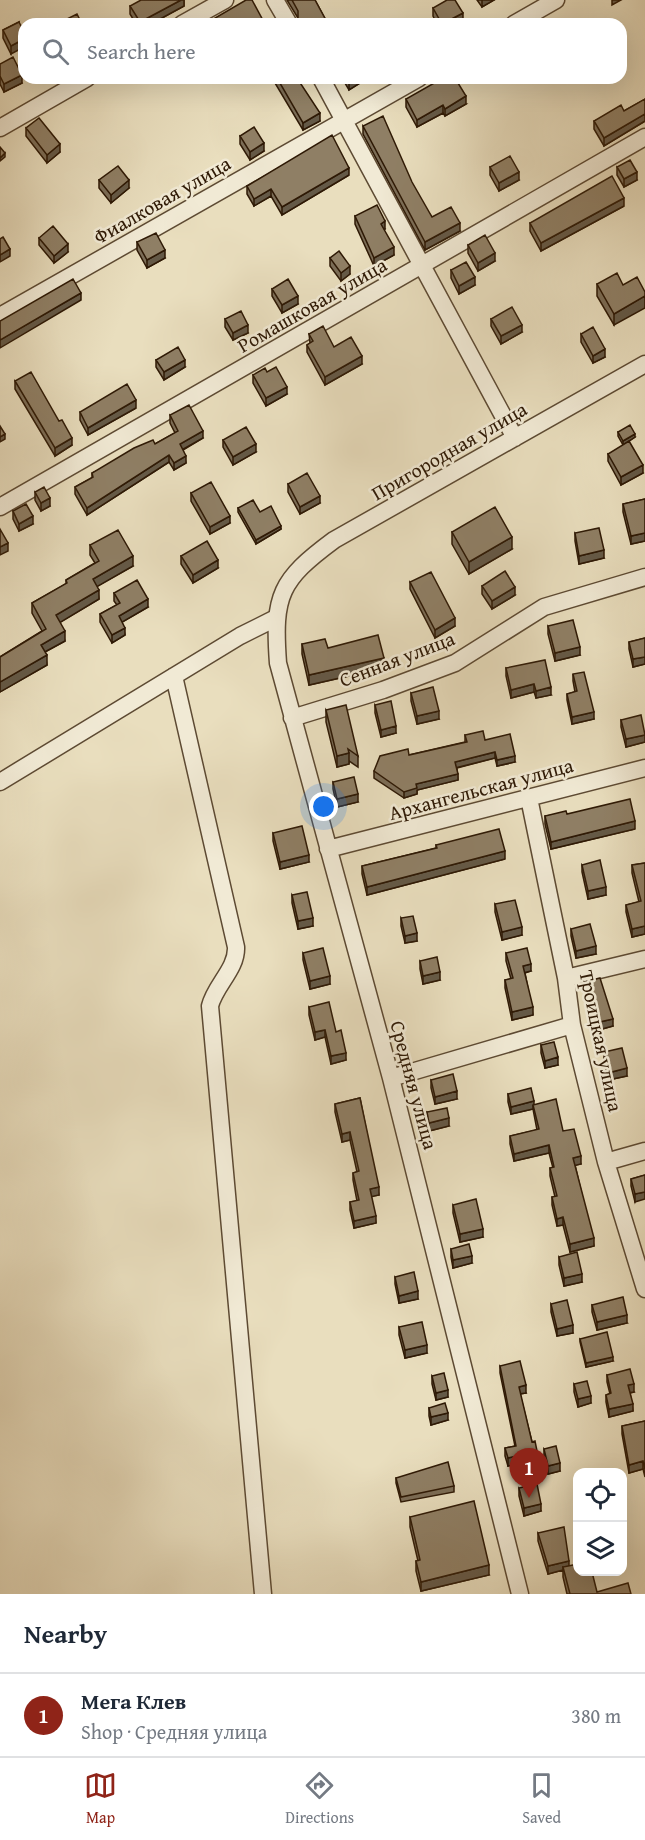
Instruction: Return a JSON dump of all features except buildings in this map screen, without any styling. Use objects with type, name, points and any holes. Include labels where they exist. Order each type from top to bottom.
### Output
[{"type":"street","points":[[193,18],[225,0]]},
{"type":"street","points":[[275,0],[286,18]]},
{"type":"street","points":[[524,18],[556,0]]},
{"type":"street","points":[[0,128],[77,84]]},
{"type":"street","points":[[324,84],[515,438]]},
{"type":"street","name":"Фиалковая улица","points":[[0,316],[408,84]]},
{"type":"street","name":"Ромашковая улица","points":[[0,507],[645,137]]},
{"type":"street","name":"Пригородная улица","points":[[285,588],[301,565],[334,540],[645,364]]},
{"type":"street","name":"Сенная улица","points":[[292,718],[383,690],[455,663],[544,606],[645,577]]},
{"type":"street","name":"Средняя улица","points":[[285,588],[276,618],[278,663],[391,1078],[520,1594]]},
{"type":"street","points":[[0,782],[65,740],[240,636],[276,618]]},
{"type":"street","points":[[174,676],[236,947],[236,955],[213,993],[210,1006],[263,1594]]},
{"type":"street","name":"Архангельская улица","points":[[328,849],[645,768]]},
{"type":"street","name":"Троицкая улица","points":[[529,798],[566,978],[572,1025],[606,1162],[645,1289]]},
{"type":"street","points":[[566,978],[645,959]]},
{"type":"street","points":[[391,1078],[572,1025]]},
{"type":"street","points":[[606,1162],[645,1151]]},
{"type":"place","name":"Мега Клев","points":[[529,1498]]}]
